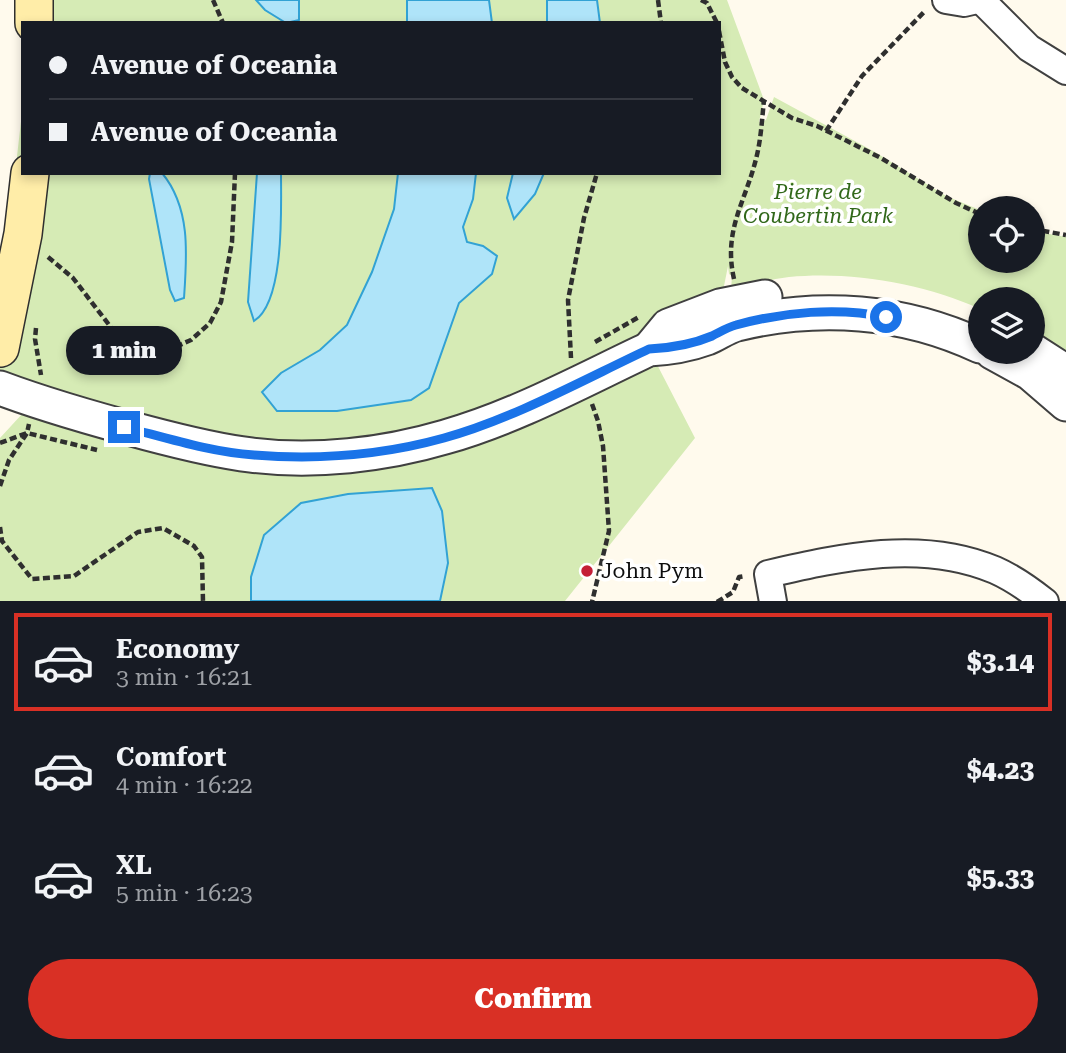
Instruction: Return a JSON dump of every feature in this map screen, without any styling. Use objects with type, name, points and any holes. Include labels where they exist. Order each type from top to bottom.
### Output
[{"type":"main road","points":[[34,0],[34,21]]},
{"type":"main road","points":[[0,348],[23,234],[30,175]]},
{"type":"street","points":[[936,5],[979,0],[1029,48],[1066,71]]},
{"type":"street","points":[[649,349],[668,326],[720,306],[793,293],[847,292],[891,298],[937,308],[968,320]]},
{"type":"street","points":[[0,388],[35,401],[201,447],[252,455],[335,456],[405,447],[445,437],[482,425],[649,349],[675,348],[709,337],[733,325],[757,320],[841,312],[868,313],[968,342]]},
{"type":"street","points":[[1045,358],[1066,372]]},
{"type":"street","points":[[1014,364],[1030,373],[1066,404]]},
{"type":"street","points":[[773,601],[768,574],[840,557],[904,553],[949,557],[995,570],[1045,601]]},
{"type":"path","points":[[214,0],[222,21]]},
{"type":"path","points":[[658,0],[661,21]]},
{"type":"path","points":[[701,0],[707,3],[716,21]]},
{"type":"path","points":[[826,131],[862,76],[936,5]]},
{"type":"path","points":[[721,41],[725,62],[732,78],[742,88],[792,118],[881,158],[968,208]]},
{"type":"path","points":[[722,284],[734,280],[731,236],[757,158],[764,100]]},
{"type":"path","points":[[47,256],[73,278],[113,330],[138,348],[166,351],[191,340],[210,323],[221,302],[232,243],[235,175]]},
{"type":"path","points":[[581,351],[571,358],[568,300],[584,218],[596,175]]},
{"type":"path","points":[[1045,231],[1066,235]]},
{"type":"path","points":[[592,344],[648,313]]},
{"type":"path","points":[[591,402],[603,446],[608,531],[592,601]]},
{"type":"path","points":[[0,443],[27,433],[9,460],[0,486]]},
{"type":"path","points":[[0,527],[2,541],[32,579],[74,576],[138,532],[163,528],[194,546],[202,557],[203,601]]},
{"type":"path","points":[[717,601],[733,592],[739,577],[768,574]]},
{"type":"green space","name":"Pierre de Coubertin Park","points":[[34,0],[727,0],[764,100],[759,122],[766,120],[774,97],[875,152],[946,196],[968,205],[968,273],[1045,273],[1045,233],[1066,237],[1066,353],[1045,340],[1045,287],[968,287],[968,304],[911,286],[837,276],[789,277],[731,290],[732,276],[728,266],[720,306],[649,349],[695,438],[565,601],[0,601],[0,438],[34,401],[0,388],[0,304],[21,121],[21,175],[721,175],[721,21],[32,21]]},
{"type":"water","points":[[256,0],[299,0],[299,20],[283,21],[265,10]]},
{"type":"water","points":[[407,0],[489,0],[492,21],[407,21]]},
{"type":"water","points":[[547,0],[597,0],[600,21],[547,21]]},
{"type":"water","points":[[150,175],[163,175],[178,201],[182,217],[186,249],[184,298],[175,301],[170,290]]},
{"type":"water","points":[[257,175],[281,175],[279,253],[271,295],[264,311],[254,321],[248,302]]},
{"type":"water","points":[[398,175],[476,175],[473,199],[463,227],[467,242],[483,246],[497,256],[492,274],[459,303],[429,388],[411,400],[337,411],[277,411],[262,392],[281,373],[320,350],[347,325],[372,272],[394,209]]},
{"type":"water","points":[[513,175],[543,175],[535,194],[514,219],[507,198]]},
{"type":"water","points":[[432,488],[442,511],[448,563],[440,601],[251,601],[251,577],[264,535],[301,503],[348,494]]},
{"type":"place","name":"John Pym","points":[[587,571]]},
{"type":"route","points":[[124,427],[201,447],[252,455],[299,457],[376,452],[445,437],[482,425],[649,349],[675,348],[709,337],[733,325],[816,313],[868,313],[886,317]]}]
